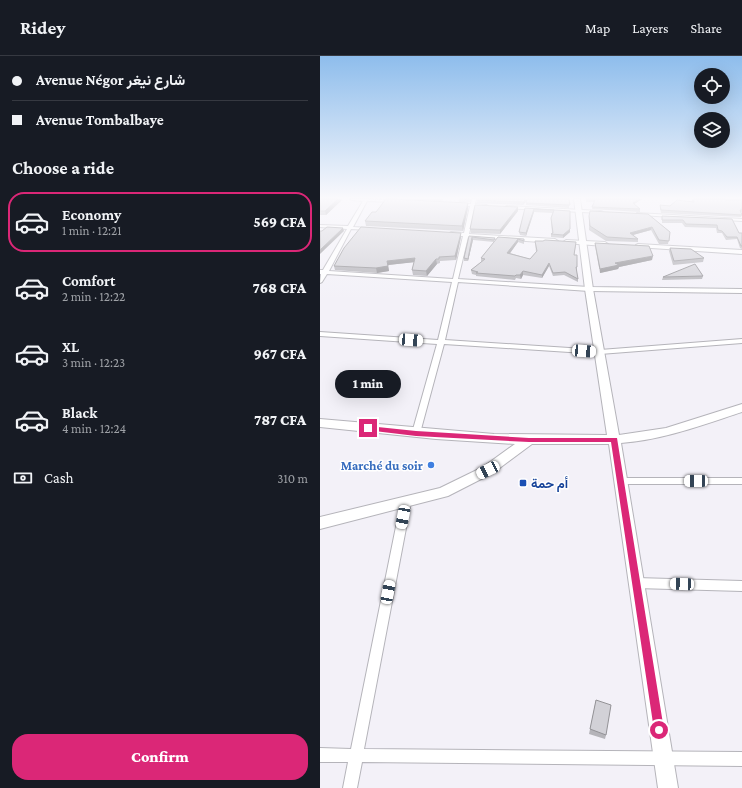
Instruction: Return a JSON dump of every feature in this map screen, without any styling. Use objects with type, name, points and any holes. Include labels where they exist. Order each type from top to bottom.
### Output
[{"type":"main road","points":[[582,233],[589,289],[621,481],[668,788]]},
{"type":"main road","points":[[320,424],[416,433],[529,440],[614,439],[663,432],[742,408]]},
{"type":"main road","points":[[320,524],[443,492],[488,470],[529,440]]},
{"type":"street","points":[[320,280],[322,272],[347,233]]},
{"type":"street","points":[[445,233],[607,244]]},
{"type":"street","points":[[416,433],[441,342],[454,281],[466,235]]},
{"type":"street","points":[[631,246],[742,252]]},
{"type":"street","points":[[322,272],[589,289],[742,291]]},
{"type":"street","points":[[320,334],[600,352],[742,341]]},
{"type":"street","points":[[621,481],[742,481]]},
{"type":"street","points":[[350,788],[406,502]]},
{"type":"street","points":[[636,583],[742,586]]},
{"type":"street","points":[[320,755],[742,759]]},
{"type":"building","points":[[320,233],[338,233],[320,250]]},
{"type":"building","points":[[356,233],[461,233],[455,256],[439,257],[439,259],[436,259],[426,271],[412,270],[415,258],[387,261],[388,266],[376,268],[334,266],[344,248]]},
{"type":"building","points":[[553,233],[565,233],[563,235],[551,234]]},
{"type":"building","points":[[601,233],[630,233],[638,239],[607,237]]},
{"type":"building","points":[[655,233],[670,233],[669,241],[659,240]]},
{"type":"building","points":[[724,233],[742,233],[742,246],[737,237],[727,237]]},
{"type":"building","points":[[469,236],[495,238],[494,240],[472,237],[468,259],[464,258]]},
{"type":"building","points":[[498,237],[524,239],[524,241],[518,239],[507,253],[530,259],[537,251],[535,241],[545,240],[576,242],[574,255],[577,255],[576,267],[578,279],[565,272],[553,273],[549,263],[542,275],[523,271],[520,275],[515,276],[476,273],[478,272],[471,270],[485,259],[481,258]]},
{"type":"building","points":[[595,243],[649,246],[653,256],[615,263],[619,265],[600,269]]},
{"type":"building","points":[[670,248],[691,249],[704,258],[674,261]]},
{"type":"building","points":[[695,264],[703,276],[663,277]]},
{"type":"building","points":[[596,700],[611,705],[606,735],[590,729]]},
{"type":"place","name":"Marché du soir","points":[[431,465]]},
{"type":"place","name":"أم حمة","points":[[523,483]]},
{"type":"route","points":[[368,428],[497,439],[614,439],[659,730]]}]
